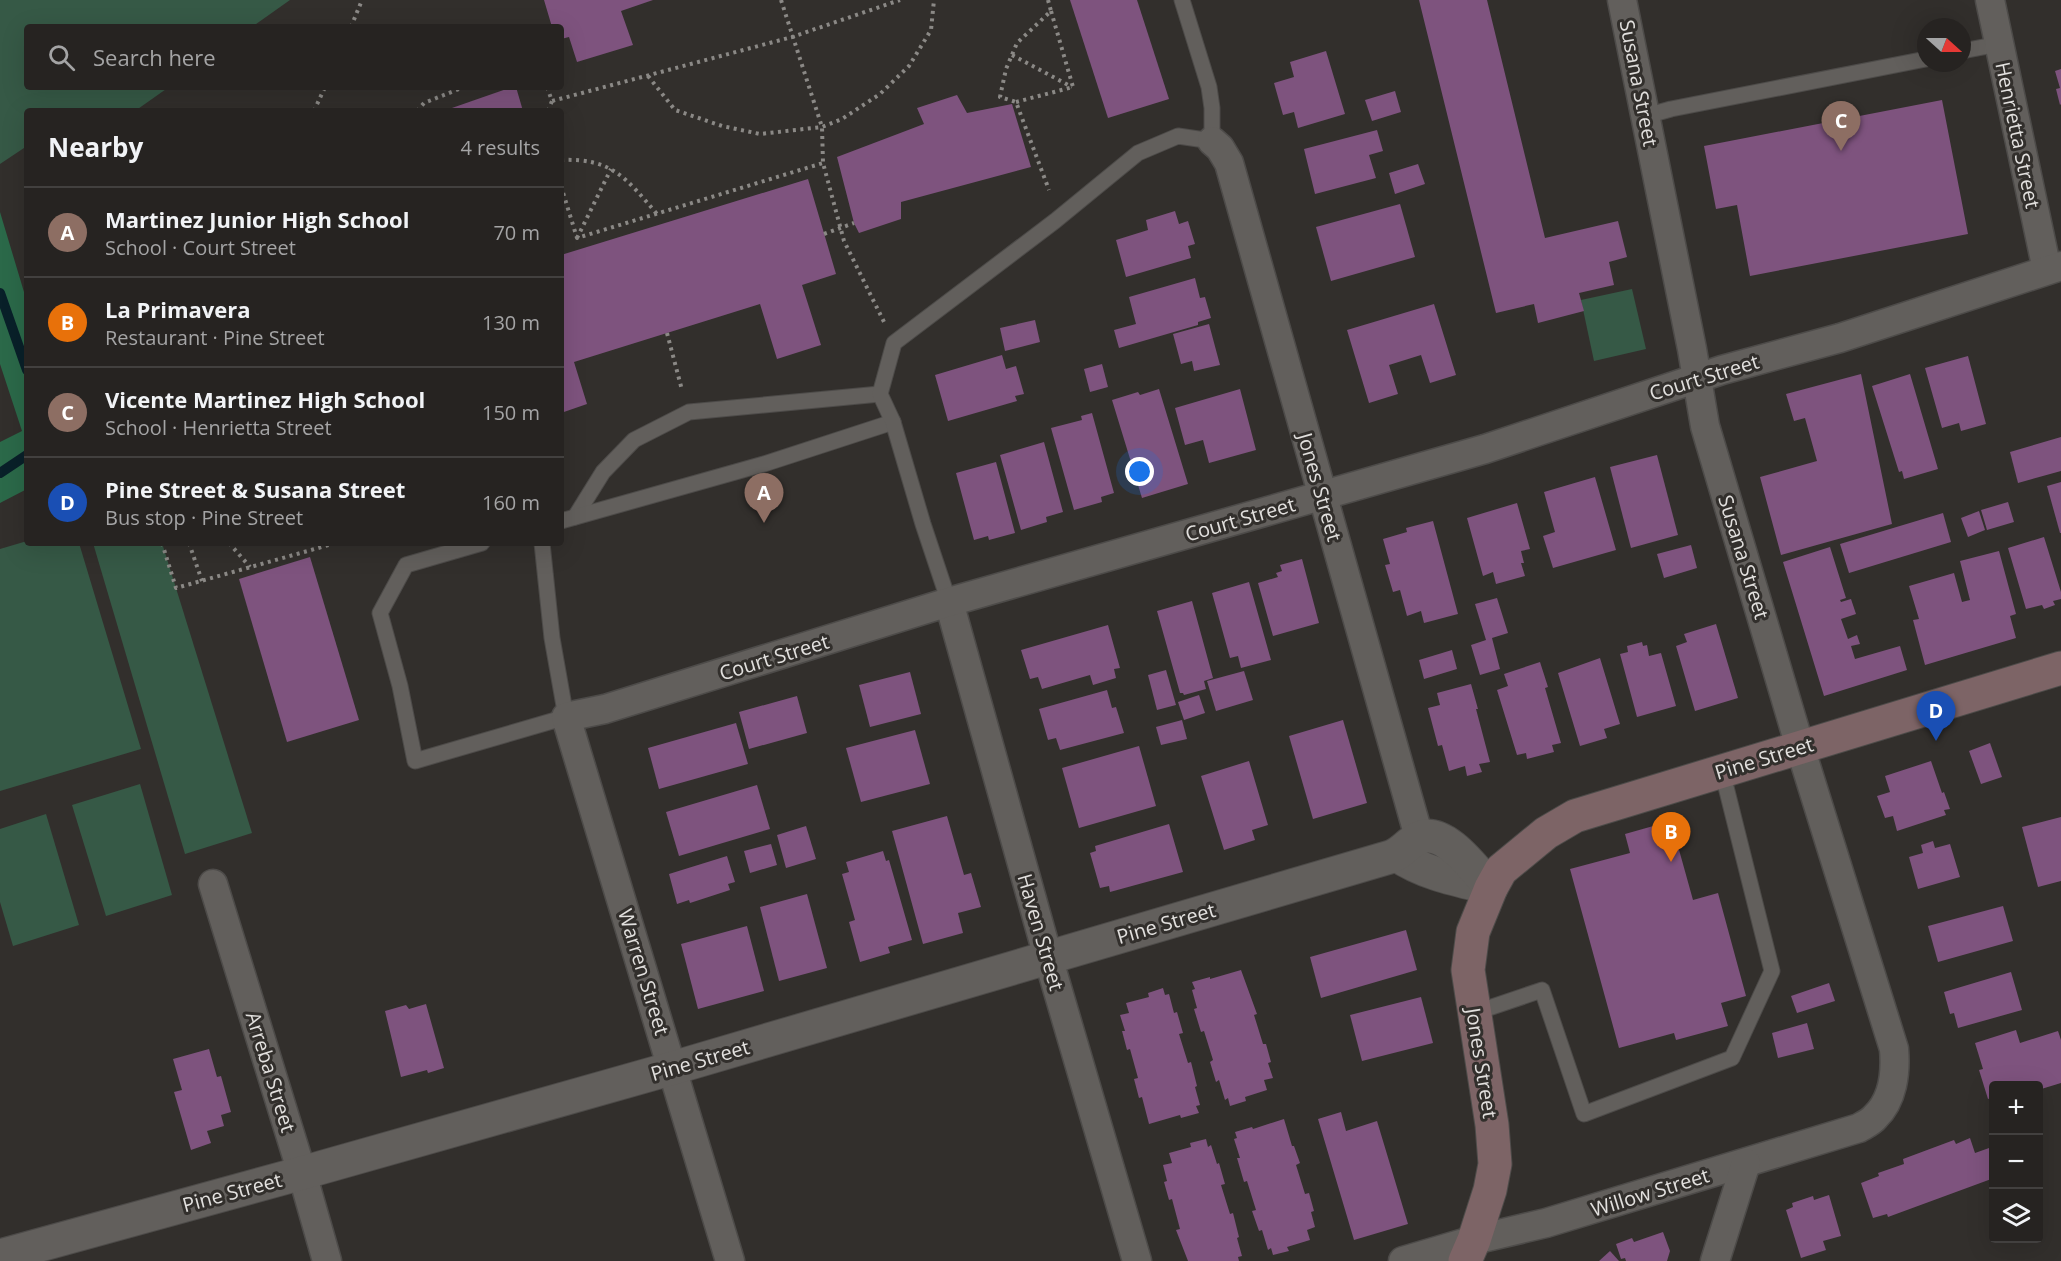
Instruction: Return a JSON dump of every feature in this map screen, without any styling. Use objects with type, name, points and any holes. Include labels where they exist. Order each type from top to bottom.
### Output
[{"type":"main road","name":"Pine Street","points":[[1491,888],[1501,870],[1546,833],[1575,816],[2061,668]]},
{"type":"main road","name":"Jones Street","points":[[1469,1251],[1490,1190],[1495,1164],[1492,1125],[1468,970],[1473,932],[1491,888]]},
{"type":"street","name":"Susana Street","points":[[1622,0],[1705,426],[1893,1049],[1896,1069],[1886,1103]]},
{"type":"street","name":"Henrietta Street","points":[[1989,0],[2054,268]]},
{"type":"street","name":"Jones Street","points":[[1212,141],[1220,148],[1229,163],[1323,495],[1408,846]]},
{"type":"street","name":"Court Street","points":[[566,717],[605,709],[949,602],[1485,449],[1697,378],[1840,338],[2054,268]]},
{"type":"street","name":"Haven Street","points":[[949,602],[1048,957],[1137,1261]]},
{"type":"street","name":"Warren Street","points":[[566,717],[730,1261]]},
{"type":"street","name":"Pine Street","points":[[0,1256],[673,1068],[1048,957],[1436,837],[1453,846],[1491,888]]},
{"type":"street","name":"Arreba Street","points":[[213,884],[327,1261]]},
{"type":"street","name":"Willow Street","points":[[1403,1261],[1469,1251],[1546,1223],[1859,1128],[1875,1118],[1886,1103]]},
{"type":"street","points":[[1715,1261],[1746,1163]]},
{"type":"lane","points":[[949,602],[893,422],[880,394],[894,343],[1054,221],[1138,153],[1178,136],[1212,141],[1212,108],[1209,87],[1182,0]]},
{"type":"lane","points":[[1971,49],[1999,44]]},
{"type":"lane","points":[[1646,116],[1671,109],[1917,61]]},
{"type":"lane","points":[[568,519],[603,472],[634,440],[689,412],[880,394]]},
{"type":"lane","points":[[568,519],[765,464],[893,422]]},
{"type":"lane","name":"Court Street","points":[[472,546],[406,565],[380,613],[400,686],[416,761],[566,717]]},
{"type":"lane","points":[[542,546],[552,638],[566,717]]},
{"type":"lane","points":[[1474,1013],[1542,990],[1584,1114],[1732,1058],[1772,971],[1722,771]]},
{"type":"path","points":[[352,24],[362,0]]},
{"type":"path","points":[[781,0],[822,127],[823,163],[840,228],[884,322]]},
{"type":"path","points":[[552,101],[792,37],[900,0]]},
{"type":"path","points":[[648,75],[675,110],[722,126],[760,134],[822,127],[842,119],[880,94],[909,66],[931,30],[934,0]]},
{"type":"path","points":[[1048,0],[1072,87]]},
{"type":"path","points":[[1050,11],[1017,43],[1006,69],[1000,97],[1016,102],[1072,87]]},
{"type":"path","points":[[1012,55],[1072,87]]},
{"type":"path","points":[[315,108],[324,90]]},
{"type":"path","points":[[420,108],[424,104],[457,90]]},
{"type":"path","points":[[548,90],[552,101],[549,108]]},
{"type":"path","points":[[1016,102],[1049,190]]},
{"type":"path","points":[[564,160],[584,159],[611,169],[631,183],[657,214]]},
{"type":"path","points":[[577,238],[823,163]]},
{"type":"path","points":[[577,238],[611,169]]},
{"type":"path","points":[[564,196],[577,238]]},
{"type":"path","points":[[824,234],[854,223]]},
{"type":"path","points":[[667,333],[682,391]]},
{"type":"path","points":[[163,546],[176,588],[325,546]]},
{"type":"path","points":[[190,546],[202,581]]},
{"type":"path","points":[[232,546],[250,567]]},
{"type":"green space","points":[[0,0],[290,0],[256,24],[24,24],[24,90],[165,90],[139,108],[24,108],[24,148],[0,164]]},
{"type":"green space","points":[[0,212],[24,292],[24,491],[0,503],[0,442],[22,431],[0,364]]},
{"type":"green space","points":[[1632,289],[1646,349],[1594,361],[1581,300]]},
{"type":"green space","points":[[24,542],[24,546],[80,546],[141,749],[0,791],[0,549]]},
{"type":"green space","points":[[94,546],[163,546],[252,833],[185,854]]},
{"type":"green space","points":[[140,784],[172,895],[106,916],[72,805]]},
{"type":"green space","points":[[46,814],[79,925],[13,946],[0,902],[0,829]]},
{"type":"building","points":[[544,0],[653,0],[621,11],[633,45],[577,62],[569,37],[564,38],[564,24],[551,24]]},
{"type":"building","points":[[1070,0],[1137,0],[1169,99],[1108,118]]},
{"type":"building","points":[[1419,0],[1487,0],[1545,238],[1618,221],[1627,257],[1609,262],[1614,285],[1579,293],[1584,311],[1538,323],[1534,304],[1496,313]]},
{"type":"building","points":[[1326,51],[1345,114],[1298,128],[1294,112],[1283,115],[1274,83],[1294,77],[1290,62]]},
{"type":"building","points":[[2061,69],[2060,105],[2056,89],[2060,88],[2055,71]]},
{"type":"building","points":[[503,90],[517,90],[522,108],[452,108]]},
{"type":"building","points":[[1395,91],[1401,112],[1372,121],[1365,100]]},
{"type":"building","points":[[957,95],[967,113],[1012,104],[1031,167],[901,202],[901,219],[859,233],[854,223],[837,157],[924,124],[917,108]]},
{"type":"building","points":[[1942,100],[1968,234],[1750,276],[1737,205],[1716,209],[1704,146]]},
{"type":"building","points":[[1377,130],[1383,151],[1369,155],[1376,178],[1315,194],[1304,149]]},
{"type":"building","points":[[1418,164],[1425,184],[1395,194],[1389,173]]},
{"type":"building","points":[[808,179],[836,274],[802,285],[821,345],[777,359],[760,304],[574,362],[587,404],[564,412],[564,254]]},
{"type":"building","points":[[1400,204],[1415,257],[1331,281],[1316,227]]},
{"type":"building","points":[[1175,211],[1179,224],[1188,221],[1195,244],[1188,246],[1191,258],[1126,277],[1116,240],[1148,230],[1146,220]]},
{"type":"building","points":[[1195,278],[1200,298],[1205,297],[1211,318],[1198,322],[1198,325],[1119,348],[1114,330],[1136,324],[1129,297]]},
{"type":"building","points":[[1434,304],[1456,375],[1430,383],[1421,355],[1389,365],[1398,394],[1369,403],[1347,330]]},
{"type":"building","points":[[1035,320],[1040,342],[1005,351],[1000,328]]},
{"type":"building","points":[[1209,324],[1220,365],[1194,371],[1192,361],[1181,364],[1173,334]]},
{"type":"building","points":[[1002,355],[1006,369],[1016,366],[1024,394],[1015,396],[1017,401],[948,421],[935,375]]},
{"type":"building","points":[[1968,356],[1986,424],[1961,431],[1959,423],[1942,428],[1925,368]]},
{"type":"building","points":[[1102,364],[1108,387],[1090,392],[1084,369]]},
{"type":"building","points":[[1861,374],[1892,524],[1781,555],[1760,477],[1817,461],[1805,418],[1794,421],[1786,394]]},
{"type":"building","points":[[1910,374],[1938,469],[1904,479],[1902,471],[1899,472],[1872,386]]},
{"type":"building","points":[[1159,389],[1188,484],[1142,498],[1112,400],[1138,392],[1140,395]]},
{"type":"building","points":[[1240,389],[1256,450],[1209,463],[1203,440],[1185,445],[1175,408]]},
{"type":"building","points":[[1092,413],[1114,493],[1101,497],[1102,502],[1074,510],[1051,428],[1082,420],[1081,416]]},
{"type":"building","points":[[2061,437],[2061,471],[2018,483],[2010,452]]},
{"type":"building","points":[[1044,442],[1063,512],[1046,517],[1047,522],[1021,530],[1000,455]]},
{"type":"building","points":[[1657,455],[1678,535],[1631,548],[1610,467]]},
{"type":"building","points":[[996,462],[1015,533],[989,540],[988,536],[974,540],[956,473]]},
{"type":"building","points":[[1595,477],[1616,550],[1553,568],[1543,536],[1555,532],[1544,492]]},
{"type":"building","points":[[2061,482],[2061,533],[2060,533],[2047,486]]},
{"type":"building","points":[[2008,502],[2014,522],[1987,530],[1981,510]]},
{"type":"building","points":[[1517,503],[1530,549],[1521,551],[1524,563],[1521,563],[1525,576],[1496,584],[1493,572],[1483,576],[1467,518]]},
{"type":"building","points":[[1979,511],[1985,530],[1968,537],[1961,518]]},
{"type":"building","points":[[1943,513],[1951,542],[1849,573],[1840,544]]},
{"type":"building","points":[[1433,521],[1458,614],[1424,623],[1421,611],[1407,616],[1400,590],[1393,592],[1385,565],[1390,564],[1383,539],[1407,532],[1406,528]]},
{"type":"building","points":[[2044,537],[2061,592],[2061,599],[2053,601],[2055,605],[2044,609],[2042,605],[2026,609],[2008,548]]},
{"type":"building","points":[[1691,545],[1697,568],[1664,578],[1657,554]]},
{"type":"building","points":[[1830,547],[1846,598],[1840,600],[1841,602],[1851,599],[1856,614],[1841,619],[1848,639],[1857,635],[1860,644],[1851,646],[1855,659],[1900,646],[1907,670],[1824,696],[1783,562]]},
{"type":"building","points":[[1999,551],[2016,614],[2010,616],[2016,638],[1925,665],[1913,620],[1919,619],[1909,586],[1954,573],[1962,602],[1970,600],[1960,561]]},
{"type":"building","points":[[310,557],[359,720],[287,742],[239,579]]},
{"type":"building","points":[[1302,559],[1319,623],[1273,636],[1258,583],[1278,577],[1276,573],[1282,571],[1280,565]]},
{"type":"building","points":[[1249,582],[1271,660],[1241,668],[1238,656],[1230,658],[1212,593]]},
{"type":"building","points":[[1497,598],[1508,633],[1492,638],[1500,669],[1480,675],[1471,645],[1486,640],[1475,604]]},
{"type":"building","points":[[1192,601],[1213,678],[1204,681],[1206,689],[1184,695],[1180,693],[1157,611]]},
{"type":"building","points":[[1716,624],[1738,698],[1695,711],[1676,646],[1687,642],[1684,634]]},
{"type":"building","points":[[1108,625],[1120,668],[1114,669],[1116,678],[1093,685],[1090,675],[1042,689],[1038,677],[1030,679],[1021,650]]},
{"type":"building","points":[[1642,642],[1643,646],[1647,645],[1649,656],[1661,653],[1676,706],[1637,717],[1620,654],[1628,652],[1627,646]]},
{"type":"building","points":[[1452,650],[1457,669],[1424,679],[1419,660]]},
{"type":"building","points":[[1600,658],[1620,724],[1604,729],[1607,738],[1580,746],[1558,673]]},
{"type":"building","points":[[1540,662],[1561,743],[1552,745],[1554,752],[1527,759],[1526,753],[1517,755],[1497,690],[1508,686],[1504,674]]},
{"type":"building","points":[[1166,670],[1176,705],[1157,710],[1148,675]]},
{"type":"building","points":[[1244,671],[1253,700],[1216,711],[1207,681]]},
{"type":"building","points":[[910,672],[921,714],[870,727],[859,685]]},
{"type":"building","points":[[1471,684],[1490,762],[1479,764],[1482,772],[1467,776],[1465,766],[1449,771],[1442,745],[1438,746],[1428,708],[1440,705],[1437,693]]},
{"type":"building","points":[[1107,690],[1112,708],[1116,707],[1124,733],[1060,750],[1056,738],[1048,740],[1039,709]]},
{"type":"building","points":[[1199,695],[1205,713],[1184,720],[1178,702]]},
{"type":"building","points":[[797,696],[807,733],[749,749],[739,712]]},
{"type":"building","points":[[1182,720],[1187,739],[1161,745],[1156,727]]},
{"type":"building","points":[[1343,720],[1367,803],[1313,819],[1289,736]]},
{"type":"building","points":[[736,723],[748,764],[659,789],[648,748]]},
{"type":"building","points":[[915,730],[930,784],[861,802],[846,748]]},
{"type":"building","points":[[1990,743],[2002,777],[1981,784],[1969,751]]},
{"type":"building","points":[[1139,746],[1156,806],[1079,828],[1062,768]]},
{"type":"building","points":[[1249,761],[1268,825],[1252,830],[1255,840],[1224,850],[1201,776]]},
{"type":"building","points":[[1931,761],[1950,809],[1944,810],[1946,815],[1897,831],[1893,816],[1885,818],[1877,796],[1890,792],[1885,776]]},
{"type":"building","points":[[757,785],[770,829],[679,856],[666,812]]},
{"type":"building","points":[[947,816],[964,875],[971,873],[981,907],[958,913],[963,933],[923,944],[892,831]]},
{"type":"building","points":[[2061,817],[2061,881],[2038,887],[2022,827]]},
{"type":"building","points":[[1671,821],[1693,900],[1718,893],[1746,996],[1721,1003],[1728,1026],[1676,1040],[1674,1033],[1619,1048],[1570,869],[1630,853],[1625,834]]},
{"type":"building","points":[[1169,824],[1183,872],[1110,892],[1109,886],[1100,888],[1090,853],[1096,851],[1095,846]]},
{"type":"building","points":[[806,826],[816,859],[786,868],[777,835]]},
{"type":"building","points":[[1933,841],[1935,848],[1950,844],[1960,877],[1918,889],[1909,857],[1923,853],[1921,845]]},
{"type":"building","points":[[771,844],[777,865],[750,873],[744,851]]},
{"type":"building","points":[[883,851],[886,861],[889,860],[912,940],[888,947],[890,953],[860,962],[849,922],[855,920],[842,874],[849,872],[846,862]]},
{"type":"building","points":[[727,856],[735,882],[728,884],[730,890],[690,903],[689,900],[677,904],[669,874]]},
{"type":"building","points":[[807,894],[827,968],[779,981],[760,907]]},
{"type":"building","points":[[2003,906],[2013,941],[1938,962],[1928,926]]},
{"type":"building","points":[[747,926],[764,991],[698,1009],[681,944]]},
{"type":"building","points":[[1406,930],[1417,970],[1321,998],[1310,957]]},
{"type":"building","points":[[1241,970],[1257,1014],[1254,1015],[1263,1044],[1266,1044],[1271,1062],[1268,1063],[1273,1078],[1264,1080],[1267,1090],[1245,1097],[1246,1101],[1230,1106],[1228,1098],[1225,1100],[1219,1080],[1216,1082],[1210,1062],[1213,1060],[1194,1009],[1197,1008],[1192,982]]},
{"type":"building","points":[[2011,972],[2022,1010],[1958,1028],[1954,1013],[1950,1014],[1944,992]]},
{"type":"building","points":[[1829,983],[1835,1001],[1797,1013],[1791,996]]},
{"type":"building","points":[[1163,988],[1165,995],[1169,994],[1174,1013],[1177,1012],[1183,1033],[1179,1034],[1188,1063],[1191,1062],[1200,1105],[1196,1106],[1199,1113],[1181,1118],[1180,1115],[1149,1124],[1142,1097],[1139,1098],[1134,1079],[1138,1078],[1130,1049],[1127,1050],[1120,1015],[1129,1013],[1126,1003],[1149,997],[1148,993]]},
{"type":"building","points":[[1421,997],[1433,1043],[1362,1061],[1350,1015]]},
{"type":"building","points":[[426,1004],[444,1068],[401,1077],[385,1011],[406,1005],[409,1009]]},
{"type":"building","points":[[1807,1023],[1814,1049],[1778,1058],[1772,1033]]},
{"type":"building","points":[[2016,1030],[2020,1043],[2058,1031],[2061,1040],[2061,1083],[2043,1088],[2043,1081],[1989,1081],[1988,1099],[1979,1070],[1983,1069],[1975,1043]]},
{"type":"building","points":[[209,1049],[217,1077],[221,1076],[231,1112],[221,1115],[224,1126],[207,1131],[211,1143],[191,1150],[174,1092],[182,1090],[173,1059]]},
{"type":"building","points":[[1341,1112],[1346,1131],[1377,1121],[1408,1224],[1354,1240],[1318,1119]]},
{"type":"building","points":[[1284,1119],[1300,1163],[1296,1165],[1305,1194],[1309,1193],[1315,1227],[1307,1230],[1310,1240],[1287,1247],[1289,1251],[1273,1255],[1271,1248],[1268,1250],[1262,1230],[1259,1231],[1252,1211],[1256,1210],[1247,1181],[1244,1182],[1234,1139],[1237,1138],[1235,1132]]},
{"type":"building","points":[[1970,1138],[1975,1153],[1989,1148],[1989,1180],[1888,1217],[1887,1214],[1873,1218],[1861,1183],[1879,1176],[1878,1173],[1904,1164],[1903,1159],[1954,1140],[1956,1144]]},
{"type":"building","points":[[1206,1139],[1208,1147],[1211,1145],[1217,1164],[1219,1163],[1225,1184],[1221,1185],[1230,1214],[1233,1213],[1242,1256],[1238,1257],[1239,1261],[1188,1261],[1176,1230],[1180,1229],[1172,1199],[1169,1200],[1164,1182],[1167,1181],[1163,1165],[1172,1163],[1169,1153],[1191,1147],[1190,1143]]},
{"type":"building","points":[[1829,1195],[1841,1236],[1823,1241],[1826,1250],[1801,1258],[1786,1210],[1793,1207],[1792,1203],[1813,1196],[1814,1200]]},
{"type":"building","points":[[1663,1232],[1670,1251],[1667,1261],[1621,1259],[1616,1244],[1632,1238],[1634,1242]]},
{"type":"building","points":[[1610,1251],[1619,1261],[1599,1261]]},
{"type":"waterway","points":[[0,293],[24,361]]},
{"type":"waterway","points":[[0,473],[24,457]]},
{"type":"place","name":"Vicente Martinez High School","points":[[1841,151]]},
{"type":"place","name":"Martinez Junior High School","points":[[764,523]]},
{"type":"place","name":"Pine Street & Susana Street","points":[[1936,741]]},
{"type":"place","name":"La Primavera","points":[[1671,862]]}]
